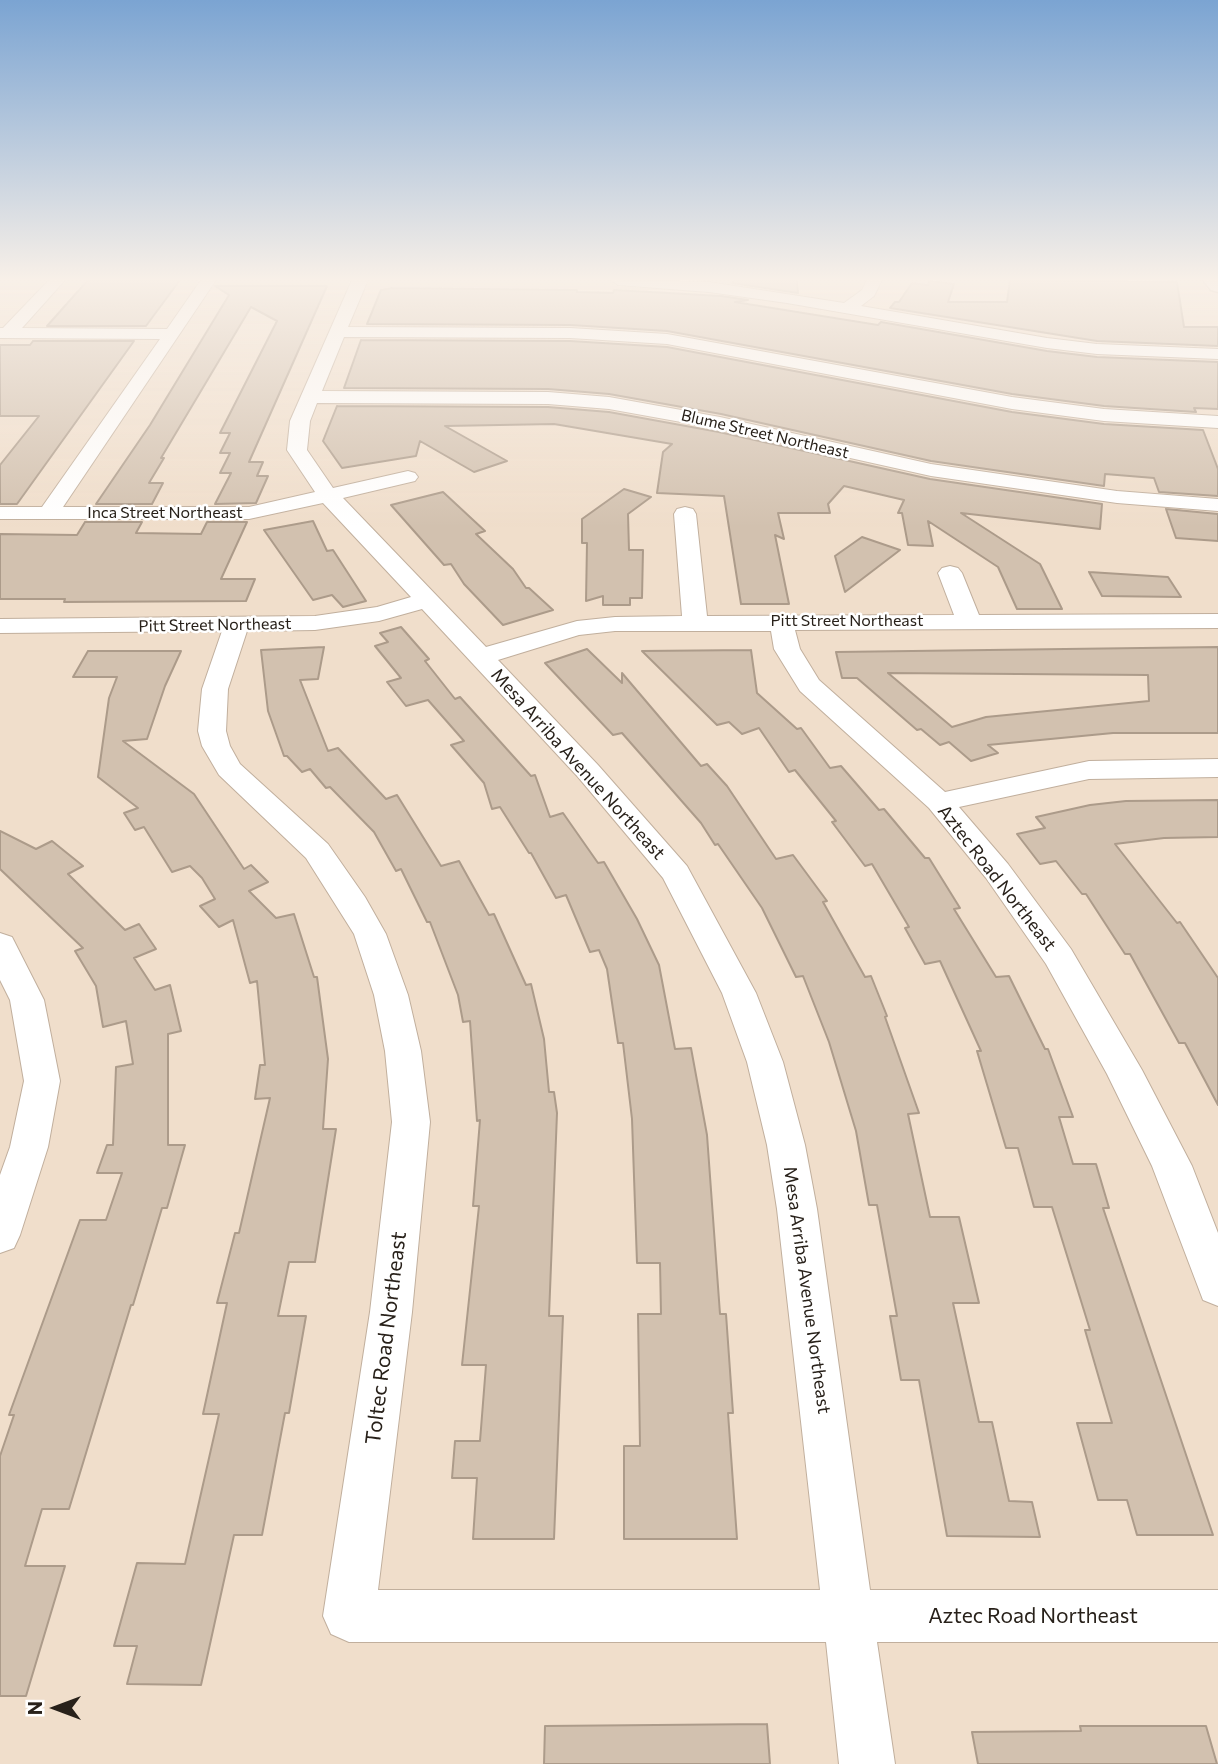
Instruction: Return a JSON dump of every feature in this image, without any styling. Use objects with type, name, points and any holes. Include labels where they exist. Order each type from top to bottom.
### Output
[{"type":"street","points":[[48,513],[152,362]]},
{"type":"street","name":"Mesa Arriba Avenue Northeast","points":[[325,362],[300,421],[297,450],[304,463],[328,496],[588,771],[676,873],[739,993],[765,1062],[786,1145],[797,1209],[867,1764]]},
{"type":"street","points":[[793,362],[1012,403],[1104,415],[1218,422]]},
{"type":"street","name":"Blume Street Northeast","points":[[310,397],[548,398],[609,402],[720,423],[931,470],[1117,497],[1218,505]]},
{"type":"street","name":"Inca Street Northeast","points":[[0,513],[240,513],[408,477]]},
{"type":"street","points":[[685,514],[695,623]]},
{"type":"street","points":[[950,573],[969,621]]},
{"type":"street","name":"Pitt Street Northeast","points":[[0,626],[315,623],[379,614],[427,600]]},
{"type":"street","name":"Pitt Street Northeast","points":[[481,657],[594,625],[1218,621]]},
{"type":"street","name":"Aztec Road Northeast","points":[[781,622],[787,649],[809,685],[939,802],[997,871],[1059,957],[1117,1058],[1171,1166],[1218,1287]]},
{"type":"street","name":"Toltec Road Northeast","points":[[237,625],[215,689],[212,731],[216,746],[229,769],[317,851],[349,897],[370,934],[391,996],[402,1051],[411,1122],[391,1312],[349,1616],[849,1615]]},
{"type":"street","points":[[939,802],[1089,771],[1218,768]]},
{"type":"street","points":[[0,945],[27,1000],[42,1081],[29,1147],[0,1235]]},
{"type":"street","name":"Aztec Road Northeast","points":[[849,1615],[1218,1616]]},
{"type":"building","points":[[0,362],[119,362],[17,504],[0,504],[0,465],[39,416],[0,416]]},
{"type":"building","points":[[188,362],[218,362],[149,483],[163,483],[152,504],[96,504],[150,425]]},
{"type":"building","points":[[256,362],[293,362],[249,462],[263,462],[257,476],[268,476],[256,503],[215,504],[231,473],[220,473],[230,453],[220,453],[230,433],[220,433]]},
{"type":"building","points":[[353,362],[748,362],[1012,412],[1104,424],[1203,430],[1218,469],[1218,496],[1159,492],[1154,478],[1105,474],[1104,486],[931,461],[721,414],[609,394],[548,389],[344,388]]},
{"type":"building","points":[[839,362],[1218,362],[1218,409],[1194,408],[1196,412],[1104,406],[1012,394]]},
{"type":"building","points":[[337,406],[548,407],[609,412],[719,432],[930,479],[1102,504],[1100,529],[961,513],[1040,564],[1062,609],[1017,609],[998,567],[928,521],[933,546],[908,545],[902,513],[898,513],[904,500],[844,486],[828,504],[830,513],[778,513],[784,539],[775,535],[789,604],[741,604],[724,496],[657,493],[663,452],[672,444],[554,424],[445,426],[507,461],[474,472],[420,441],[416,456],[342,468],[323,441]]},
{"type":"building","points":[[624,489],[651,497],[628,514],[629,550],[643,550],[642,598],[630,598],[630,605],[603,605],[603,596],[586,601],[587,543],[582,543],[582,519]]},
{"type":"building","points":[[443,492],[485,531],[476,534],[513,569],[526,588],[553,610],[503,625],[464,584],[451,564],[444,565],[391,505]]},
{"type":"building","points":[[1166,509],[1218,514],[1218,541],[1176,538]]},
{"type":"building","points":[[313,521],[327,551],[333,550],[366,601],[343,607],[332,595],[313,600],[264,530]]},
{"type":"building","points":[[85,522],[142,522],[136,533],[201,534],[207,522],[247,522],[221,579],[255,579],[246,601],[64,602],[65,599],[0,599],[0,534],[77,535]]},
{"type":"building","points":[[862,537],[900,550],[845,592],[835,556]]},
{"type":"building","points":[[1089,572],[1168,577],[1181,597],[1102,596]]},
{"type":"building","points":[[401,627],[429,659],[425,661],[455,699],[460,697],[531,776],[535,775],[550,817],[563,813],[598,863],[604,862],[637,919],[659,965],[675,1049],[691,1048],[707,1135],[720,1314],[726,1314],[733,1413],[728,1413],[737,1539],[624,1539],[624,1446],[640,1446],[638,1314],[661,1314],[660,1263],[637,1263],[632,1119],[623,1043],[618,1043],[607,969],[599,950],[590,952],[566,895],[556,898],[531,853],[500,807],[492,809],[484,783],[451,745],[464,741],[428,700],[406,706],[387,682],[401,678],[375,646],[388,642],[380,633]]},
{"type":"building","points":[[324,647],[318,679],[300,680],[328,751],[338,748],[386,799],[397,795],[441,866],[459,861],[489,915],[494,914],[526,985],[531,984],[544,1039],[549,1092],[554,1092],[557,1113],[549,1316],[563,1316],[554,1539],[473,1539],[477,1478],[452,1478],[455,1441],[480,1441],[486,1365],[462,1365],[479,1206],[473,1206],[480,1120],[477,1121],[470,1021],[463,1022],[458,995],[430,922],[427,922],[401,869],[396,871],[374,832],[330,787],[326,788],[310,769],[302,772],[284,756],[268,711],[261,650]]},
{"type":"building","points":[[1218,647],[1218,733],[1113,733],[988,745],[998,753],[971,761],[949,742],[940,745],[921,729],[917,730],[857,678],[842,678],[836,652]],"holes":[[[888,673],[1148,675],[1149,701],[986,717],[952,727]]]},
{"type":"building","points":[[587,649],[622,683],[622,673],[701,766],[707,764],[727,786],[776,859],[793,855],[827,901],[823,902],[865,977],[871,976],[919,1113],[908,1114],[930,1217],[959,1217],[979,1303],[953,1303],[979,1422],[992,1422],[1009,1501],[1032,1502],[1040,1537],[947,1536],[919,1380],[901,1380],[890,1316],[897,1316],[877,1205],[869,1205],[856,1131],[829,1042],[803,976],[796,977],[762,908],[701,823],[622,733],[613,735],[545,663]]},
{"type":"building","points":[[751,650],[757,693],[797,729],[801,728],[830,768],[841,766],[879,810],[884,809],[925,858],[929,858],[960,908],[954,909],[996,977],[1009,976],[1045,1049],[1048,1049],[1073,1117],[1059,1117],[1073,1164],[1096,1164],[1109,1208],[1103,1208],[1213,1535],[1137,1535],[1127,1500],[1098,1500],[1077,1423],[1112,1423],[1085,1330],[1090,1330],[1052,1207],[1034,1207],[1018,1148],[1006,1148],[977,1051],[981,1051],[940,961],[925,964],[905,928],[909,927],[872,864],[865,866],[832,822],[836,821],[795,770],[789,772],[759,728],[742,734],[729,722],[717,725],[642,651]]},
{"type":"building","points":[[88,651],[181,651],[165,686],[147,739],[123,741],[194,794],[244,869],[251,865],[268,882],[249,891],[276,918],[294,914],[314,977],[317,977],[328,1059],[323,1129],[336,1129],[315,1262],[289,1262],[278,1316],[306,1316],[289,1413],[285,1413],[262,1535],[234,1535],[201,1685],[127,1684],[137,1646],[114,1646],[137,1563],[185,1564],[219,1414],[203,1414],[227,1303],[217,1303],[235,1233],[239,1233],[270,1098],[255,1099],[260,1065],[265,1065],[257,981],[250,983],[233,920],[219,927],[200,906],[215,899],[202,878],[190,866],[172,872],[144,827],[135,830],[124,813],[138,808],[98,777],[109,698],[117,677],[73,677]]},
{"type":"building","points":[[1218,800],[1218,837],[1164,838],[1115,844],[1177,923],[1180,922],[1218,978],[1218,1105],[1185,1043],[1179,1043],[1130,954],[1125,954],[1086,894],[1082,894],[1056,861],[1040,864],[1017,834],[1045,828],[1036,817],[1090,805],[1126,801]]},
{"type":"building","points":[[0,831],[36,849],[52,841],[83,866],[68,874],[125,930],[139,924],[156,949],[134,958],[155,990],[170,985],[181,1031],[168,1034],[168,1145],[185,1145],[167,1208],[162,1208],[131,1305],[69,1509],[42,1509],[25,1566],[65,1566],[26,1696],[0,1696],[0,1456],[14,1415],[9,1415],[80,1220],[106,1220],[122,1173],[97,1173],[107,1145],[113,1145],[116,1067],[133,1064],[126,1021],[103,1027],[96,986],[75,951],[83,948],[0,869]]},
{"type":"building","points":[[767,1724],[770,1764],[544,1764],[545,1726]]},
{"type":"building","points":[[1080,1726],[1206,1726],[1217,1764],[978,1764],[972,1732],[1081,1731]]}]
